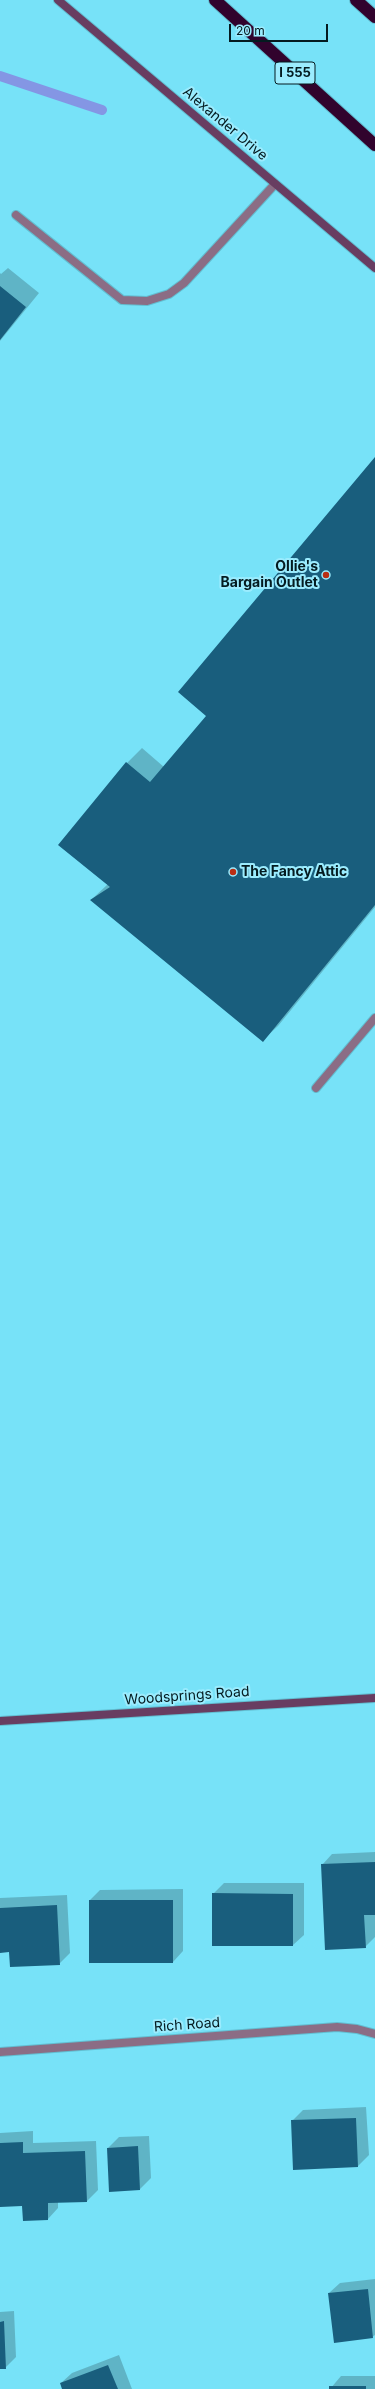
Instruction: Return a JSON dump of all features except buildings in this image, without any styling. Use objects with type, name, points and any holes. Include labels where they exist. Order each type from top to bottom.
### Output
[{"type":"highway","name":"I 555","points":[[215,0],[375,145]]},
{"type":"highway","points":[[356,0],[375,17]]},
{"type":"street","name":"Alexander Drive","points":[[58,0],[375,268]]},
{"type":"street","points":[[16,215],[122,300],[147,301],[169,294],[184,283],[275,184]]},
{"type":"street","points":[[316,1088],[375,1018]]},
{"type":"street","name":"Woodsprings Road","points":[[0,1721],[375,1698]]},
{"type":"street","name":"Rich Road","points":[[0,2052],[337,2027],[357,2029],[375,2034]]},
{"type":"waterway","points":[[0,76],[102,110]]},
{"type":"place","name":"Ollie's Bargain Outlet","points":[[326,575]]},
{"type":"place","name":"The Fancy Attic","points":[[233,872]]}]
